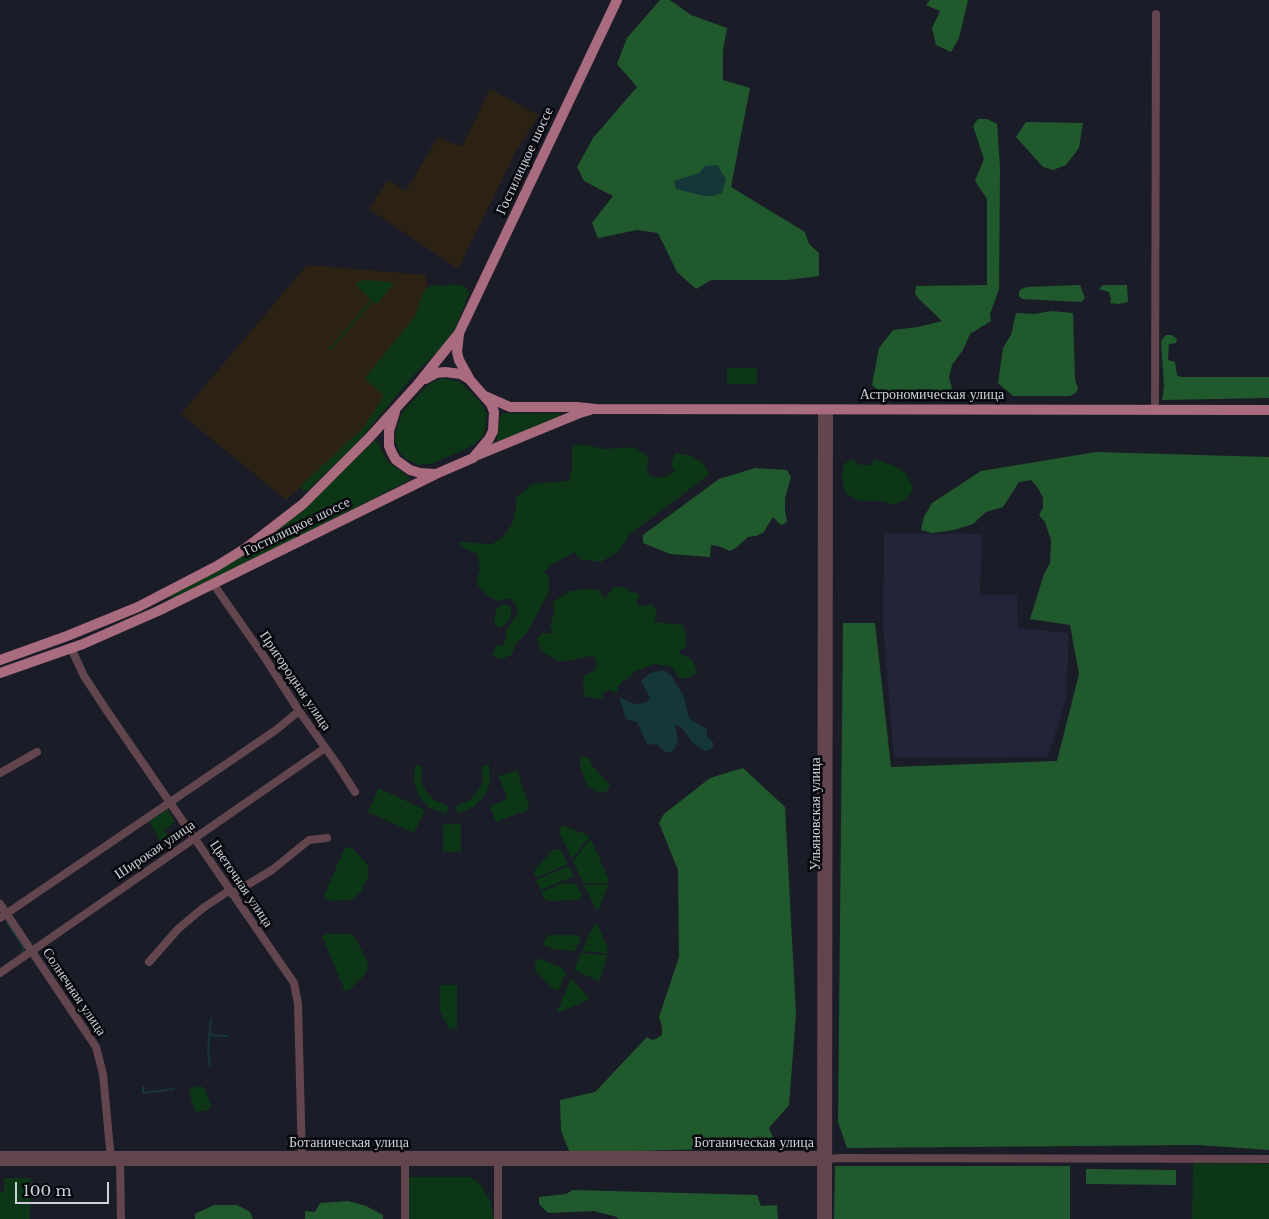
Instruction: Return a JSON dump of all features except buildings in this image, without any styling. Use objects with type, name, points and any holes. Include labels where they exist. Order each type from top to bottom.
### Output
[{"type":"main road","name":"Гостилицкое шоссе","points":[[0,660],[67,636],[138,607],[206,573],[246,548],[303,504],[344,464],[418,384],[459,333],[617,0]]},
{"type":"main road","name":"Гостилицкое шоссе","points":[[0,673],[71,648],[144,618],[436,474],[473,458],[489,440],[493,430],[494,412],[485,396],[470,380],[459,360],[457,352],[459,333]]},
{"type":"main road","points":[[418,384],[436,373],[445,372],[460,374],[470,380]]},
{"type":"main road","name":"Астрономическая улица","points":[[485,396],[510,407],[578,407],[596,409],[1269,410]]},
{"type":"main road","points":[[397,407],[389,431],[389,446],[396,460],[410,470],[436,474]]},
{"type":"main road","name":"Астрономическая улица","points":[[473,458],[580,413],[596,409]]},
{"type":"main road","points":[[67,636],[71,648]]},
{"type":"street","points":[[1156,14],[1156,409]]},
{"type":"street","name":"Ульяновская улица","points":[[821,1219],[823,1158],[825,409]]},
{"type":"street","name":"Пригородная улица","points":[[214,585],[337,764],[354,792]]},
{"type":"street","name":"Цветочная улица","points":[[71,648],[84,676],[291,978],[297,993],[302,1159]]},
{"type":"street","points":[[3,916],[276,730],[299,711]]},
{"type":"street","name":"Широкая улица","points":[[0,973],[325,748]]},
{"type":"street","points":[[0,773],[37,752]]},
{"type":"street","points":[[149,962],[178,929],[203,908],[272,870],[309,840],[327,838]]},
{"type":"street","name":"Солнечная улица","points":[[0,904],[3,916],[31,951],[96,1047],[102,1065],[111,1159]]},
{"type":"street","name":"Ботаническая улица","points":[[0,1155],[111,1159]]},
{"type":"street","name":"Ульяновская улица","points":[[823,1158],[828,1219]]},
{"type":"street","name":"Ботаническая улица","points":[[0,1162],[111,1159],[823,1158],[1269,1160]]},
{"type":"street","points":[[120,1159],[121,1219]]},
{"type":"street","points":[[405,1159],[405,1219]]},
{"type":"street","points":[[498,1159],[498,1219]]},
{"type":"shaded area","points":[[490,89],[539,115],[515,153],[458,269],[369,209],[388,180],[406,191],[438,137],[462,147]]},
{"type":"shaded area","points":[[717,165],[726,179],[722,193],[704,196],[676,189],[674,181],[699,173],[705,166]]},
{"type":"shaded area","points":[[307,265],[426,275],[427,288],[387,396],[367,427],[286,500],[181,414]]},
{"type":"shaded area","points":[[884,533],[982,534],[980,595],[1017,595],[1018,628],[1069,633],[1066,699],[1048,757],[894,758],[883,625]]},
{"type":"shaded area","points":[[663,670],[671,675],[684,696],[690,719],[707,729],[707,738],[714,744],[711,749],[706,751],[701,749],[693,743],[681,727],[675,725],[678,741],[675,749],[666,753],[658,745],[647,744],[637,722],[628,720],[625,716],[619,697],[635,704],[646,703],[650,698],[641,681],[650,673]]},
{"type":"green space","points":[[660,0],[670,0],[691,15],[727,28],[723,50],[723,80],[750,88],[731,187],[805,232],[809,244],[819,253],[819,276],[787,280],[711,280],[696,289],[677,272],[658,233],[637,230],[598,238],[592,223],[613,196],[584,181],[577,167],[593,138],[637,87],[617,64],[627,38]]},
{"type":"green space","points":[[930,0],[968,0],[959,38],[951,52],[936,45],[932,28],[940,11],[926,5]]},
{"type":"green space","points":[[978,119],[987,119],[997,124],[1000,167],[999,289],[990,314],[991,321],[970,334],[963,350],[952,365],[949,378],[953,392],[950,394],[911,390],[904,393],[880,392],[872,385],[879,348],[893,330],[918,327],[942,321],[915,294],[916,286],[987,285],[987,199],[975,181],[984,159],[973,126]]},
{"type":"green space","points":[[1026,122],[1083,123],[1079,148],[1066,165],[1053,170],[1043,167],[1016,137]]},
{"type":"green space","points":[[362,280],[391,282],[393,285],[377,304],[373,301],[330,351],[328,350],[371,300],[355,285]]},
{"type":"green space","points":[[455,284],[464,286],[469,292],[456,326],[444,345],[412,377],[357,443],[307,491],[302,491],[301,486],[363,428],[381,401],[383,396],[381,393],[365,378],[415,316],[426,288],[434,285],[446,286]]},
{"type":"green space","points":[[1080,285],[1085,298],[1081,302],[1022,299],[1019,296],[1021,289],[1027,287]]},
{"type":"green space","points":[[1103,285],[1127,285],[1128,302],[1110,303],[1109,292],[1099,289]]},
{"type":"green space","points":[[1052,311],[1073,313],[1075,379],[1078,389],[1076,393],[1070,396],[1013,396],[998,383],[1003,348],[1011,335],[1016,313],[1034,314]]},
{"type":"green space","points":[[1166,335],[1172,335],[1177,339],[1176,343],[1169,344],[1168,360],[1175,362],[1177,375],[1181,377],[1269,377],[1269,398],[1162,400],[1164,387],[1161,341]]},
{"type":"green space","points":[[727,368],[757,368],[757,384],[727,384]]},
{"type":"green space","points":[[443,378],[460,382],[481,403],[487,414],[485,431],[474,445],[431,464],[419,465],[406,459],[400,453],[395,441],[396,430],[403,411],[430,383]]},
{"type":"green space","points":[[504,413],[560,414],[560,416],[497,441],[500,416]]},
{"type":"green space","points":[[375,440],[380,444],[383,454],[389,463],[408,476],[410,480],[173,600],[171,595],[195,583],[340,473]]},
{"type":"green space","points":[[582,444],[604,449],[634,447],[648,456],[647,470],[650,477],[664,477],[675,471],[671,464],[675,453],[692,456],[701,461],[710,474],[630,534],[619,551],[601,562],[580,559],[574,552],[550,566],[544,572],[549,576],[549,592],[526,634],[517,642],[511,655],[502,659],[492,655],[496,646],[504,644],[508,627],[518,614],[515,603],[509,598],[498,601],[488,596],[476,583],[480,568],[477,554],[462,547],[459,542],[492,544],[503,537],[512,524],[516,509],[516,498],[532,484],[569,481],[572,468],[572,447]]},
{"type":"green space","points":[[1096,452],[1269,457],[1269,1150],[1198,1145],[847,1148],[838,1122],[843,623],[875,623],[891,767],[1057,761],[1079,674],[1070,625],[1030,619],[1044,574],[1050,563],[1051,540],[1045,522],[1039,515],[1043,508],[1043,498],[1038,488],[1031,480],[1019,482],[1003,507],[986,512],[973,524],[954,530],[932,533],[921,530],[924,517],[932,503],[981,471]]},
{"type":"green space","points":[[852,459],[860,465],[871,465],[875,459],[895,466],[906,473],[913,489],[907,499],[893,505],[882,501],[859,501],[845,493],[842,476],[844,464]]},
{"type":"green space","points":[[755,468],[787,470],[791,477],[785,498],[787,522],[781,525],[773,517],[763,533],[748,537],[730,551],[711,545],[710,557],[670,554],[643,543],[643,535],[719,479]]},
{"type":"green space","points":[[614,587],[624,587],[629,591],[637,593],[640,596],[636,602],[640,607],[652,604],[657,612],[654,622],[683,625],[686,647],[680,650],[680,654],[693,660],[697,673],[688,678],[679,678],[672,667],[654,664],[636,671],[618,686],[617,693],[609,690],[602,693],[603,699],[585,697],[583,689],[584,676],[595,670],[597,664],[595,657],[558,661],[541,651],[537,638],[543,633],[553,634],[550,626],[554,614],[553,602],[570,591],[585,589],[597,589],[601,592],[602,597],[606,597]]},
{"type":"green space","points":[[504,604],[510,606],[511,614],[509,620],[501,628],[497,627],[494,622],[496,610]]},
{"type":"green space","points":[[583,756],[589,758],[593,767],[610,785],[607,791],[599,793],[587,786],[580,765],[580,758]]},
{"type":"green space","points":[[489,764],[490,782],[485,795],[474,807],[457,814],[456,806],[469,801],[478,791],[483,781],[482,766]]},
{"type":"green space","points":[[415,765],[422,766],[421,780],[426,792],[434,800],[448,806],[447,814],[430,808],[419,796],[414,781]]},
{"type":"green space","points":[[743,768],[785,807],[796,1014],[789,1105],[769,1128],[777,1147],[570,1153],[561,1131],[560,1100],[595,1092],[647,1037],[652,1040],[662,1035],[659,1017],[679,957],[678,870],[659,823],[664,814],[710,778]]},
{"type":"green space","points":[[517,770],[530,809],[496,822],[490,806],[507,799],[499,776]]},
{"type":"green space","points":[[379,788],[425,810],[414,833],[368,812]]},
{"type":"green space","points":[[168,809],[175,822],[164,830],[173,843],[164,849],[149,821]]},
{"type":"green space","points":[[461,823],[461,852],[443,852],[443,825]]},
{"type":"green space","points":[[562,826],[590,837],[572,859],[559,832]]},
{"type":"green space","points":[[591,839],[608,878],[608,883],[583,883],[573,861]]},
{"type":"green space","points":[[345,847],[352,848],[366,863],[369,874],[362,890],[355,898],[330,901],[324,896]]},
{"type":"green space","points":[[554,849],[561,850],[568,864],[536,878],[534,872],[536,868]]},
{"type":"green space","points":[[569,866],[574,876],[540,890],[536,880]]},
{"type":"green space","points":[[563,883],[577,884],[582,897],[578,900],[550,901],[544,899],[541,892]]},
{"type":"green space","points":[[608,884],[599,909],[597,911],[584,885]]},
{"type":"green space","points":[[594,924],[598,926],[608,953],[582,951]]},
{"type":"green space","points":[[327,934],[351,934],[354,936],[368,963],[367,972],[349,990],[345,991],[322,936]]},
{"type":"green space","points":[[548,935],[578,935],[581,938],[575,951],[553,949],[543,945]]},
{"type":"green space","points":[[581,953],[608,955],[599,981],[574,970]]},
{"type":"green space","points":[[537,958],[561,967],[566,973],[558,991],[551,987],[534,969]]},
{"type":"green space","points":[[571,978],[590,999],[558,1013],[557,1012]]},
{"type":"green space","points":[[440,985],[457,985],[457,1029],[450,1029],[440,1012]]},
{"type":"green space","points":[[200,1086],[205,1088],[211,1107],[208,1110],[195,1112],[189,1092],[192,1088]]},
{"type":"green space","points":[[1193,1163],[1269,1164],[1269,1219],[1192,1219]]},
{"type":"green space","points":[[835,1166],[1070,1166],[1070,1219],[834,1219]]},
{"type":"green space","points":[[1086,1169],[1176,1170],[1176,1185],[1086,1184]]},
{"type":"green space","points":[[409,1177],[471,1177],[481,1185],[490,1200],[494,1219],[409,1219]]},
{"type":"green space","points":[[4,1178],[31,1178],[30,1219],[0,1219],[0,1192],[4,1192]]},
{"type":"green space","points":[[573,1190],[757,1195],[761,1206],[777,1205],[778,1219],[618,1219],[617,1217],[594,1211],[548,1213],[539,1204],[539,1197],[566,1194]]},
{"type":"green space","points":[[348,1201],[366,1206],[383,1215],[383,1219],[305,1219],[305,1211],[315,1212],[320,1203]]},
{"type":"green space","points":[[214,1205],[237,1205],[250,1212],[253,1219],[195,1219],[195,1214]]},
{"type":"waterway","points":[[7,923],[24,948],[21,954]]},
{"type":"waterway","points":[[210,1066],[208,1050],[211,1019]]},
{"type":"waterway","points":[[209,1035],[227,1036]]},
{"type":"waterway","points":[[143,1087],[143,1093],[174,1089]]}]
